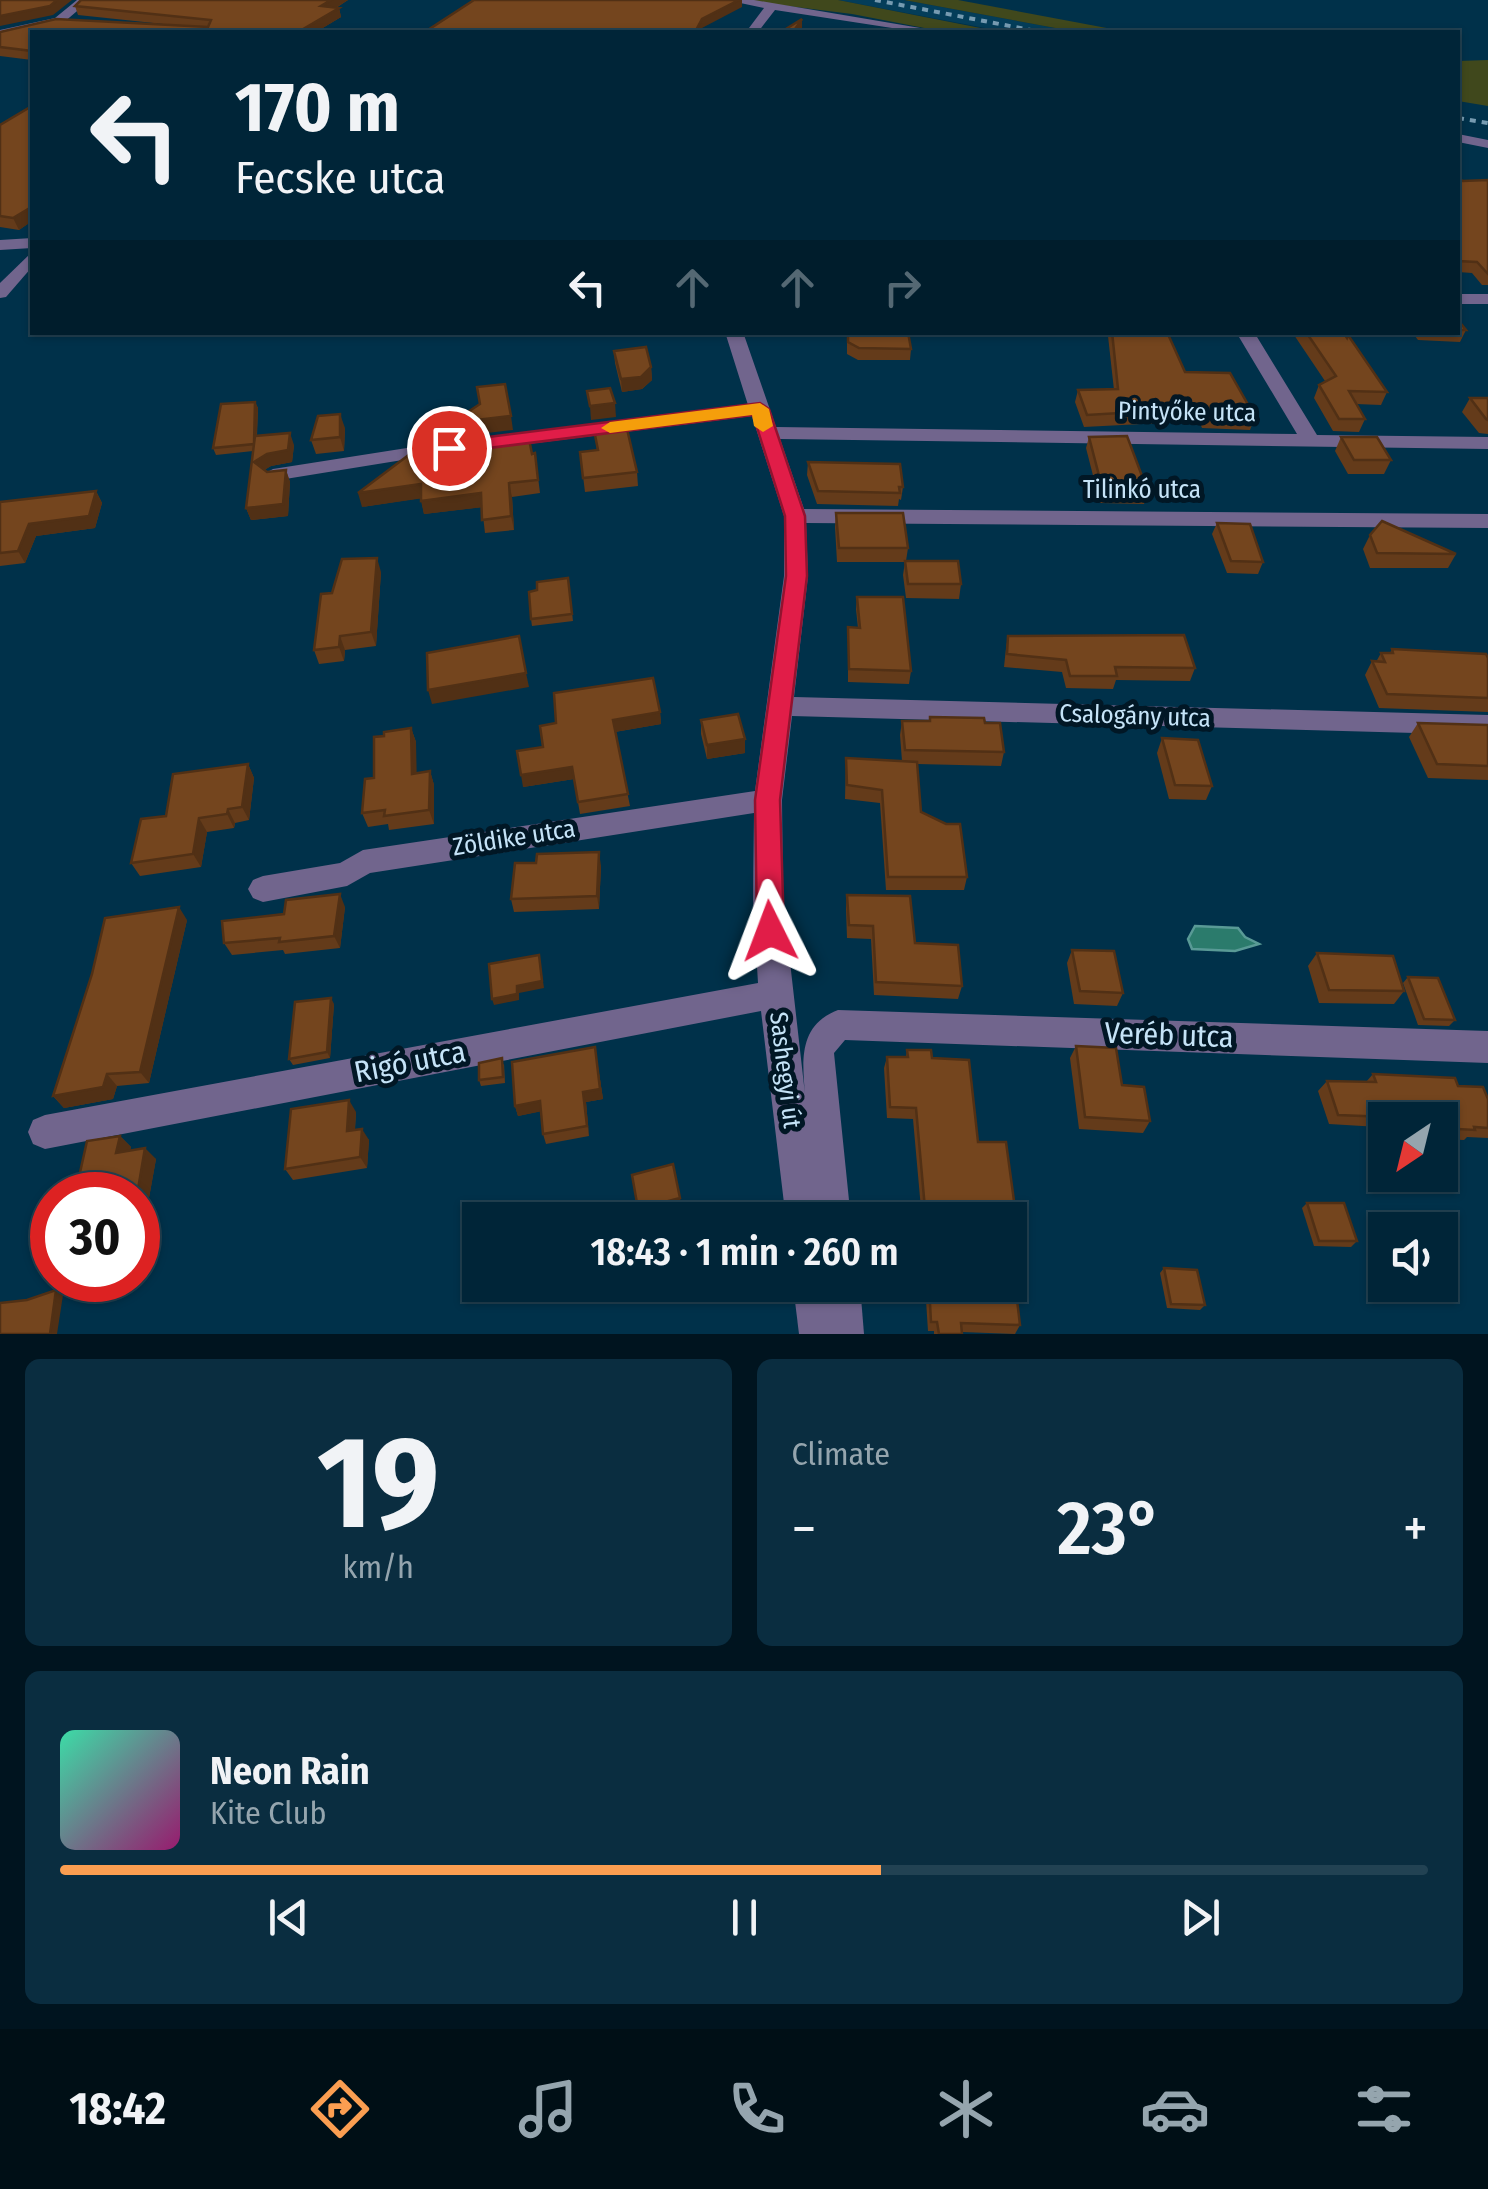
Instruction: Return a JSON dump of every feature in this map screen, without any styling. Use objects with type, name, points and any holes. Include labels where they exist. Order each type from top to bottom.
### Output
[{"type":"street","points":[[58,22],[84,0]]},
{"type":"street","points":[[732,0],[927,30]]},
{"type":"street","points":[[753,30],[770,6]]},
{"type":"street","points":[[0,34],[58,22],[86,22]]},
{"type":"street","points":[[1460,138],[1488,144]]},
{"type":"street","points":[[0,245],[30,243]]},
{"type":"street","points":[[0,293],[30,258]]},
{"type":"street","points":[[1460,299],[1488,299]]},
{"type":"street","name":"Sashegyi út","points":[[735,335],[795,516],[796,576],[768,800],[768,900],[775,994],[802,1202]]},
{"type":"street","points":[[1247,335],[1311,441]]},
{"type":"street","name":"Pintyőke utca","points":[[273,474],[378,456],[762,421],[1311,441],[1488,443]]},
{"type":"street","name":"Tilinkó utca","points":[[795,516],[1488,521]]},
{"type":"street","name":"Csalogány utca","points":[[781,706],[1488,725]]},
{"type":"street","name":"Zöldike utca","points":[[263,889],[348,874],[364,862],[768,800]]},
{"type":"street","name":"Rigó utca","points":[[45,1132],[775,994]]},
{"type":"street","name":"Sashegyi út","points":[[832,1202],[818,1053],[829,1032],[849,1023]]},
{"type":"street","name":"Veréb utca","points":[[849,1023],[1488,1047]]},
{"type":"street","points":[[814,1302],[818,1334]]},
{"type":"street","points":[[842,1302],[845,1334]]},
{"type":"shaded area","points":[[740,0],[838,0],[991,30],[935,30],[852,14]]},
{"type":"shaded area","points":[[838,0],[904,0],[1066,30],[996,30]]},
{"type":"shaded area","points":[[904,0],[958,0],[1117,30],[1066,30]]},
{"type":"shaded area","points":[[1488,60],[1488,106],[1460,101],[1460,61]]},
{"type":"shaded area","points":[[1195,926],[1238,928],[1259,944],[1235,951],[1192,949],[1188,939]]},
{"type":"building","points":[[0,0],[57,0],[50,6],[0,16]]},
{"type":"building","points":[[81,0],[331,0],[321,6],[339,8],[301,30],[30,30],[30,51],[0,47],[0,32],[56,19],[208,27],[211,20],[75,6]]},
{"type":"building","points":[[474,0],[739,0],[702,19],[696,30],[428,30]]},
{"type":"building","points":[[30,107],[30,210],[13,218],[0,216],[0,125]]},
{"type":"building","points":[[1460,180],[1488,180],[1488,274],[1477,262],[1460,261]]},
{"type":"building","points":[[848,335],[909,335],[911,349],[859,348],[848,342]]},
{"type":"building","points":[[1112,335],[1168,335],[1185,372],[1230,373],[1255,417],[1207,416],[1203,408],[1087,415],[1078,390],[1118,389]]},
{"type":"building","points":[[1308,335],[1348,335],[1387,392],[1349,391],[1365,419],[1339,419],[1319,385],[1336,376]]},
{"type":"building","points":[[646,347],[651,367],[641,377],[621,379],[614,351]]},
{"type":"building","points":[[505,384],[511,416],[451,423],[480,404],[477,387]]},
{"type":"building","points":[[610,388],[615,403],[590,406],[587,391]]},
{"type":"building","points":[[1470,398],[1488,398],[1488,420],[1486,419]]},
{"type":"building","points":[[255,402],[254,444],[213,448],[221,404]]},
{"type":"building","points":[[340,414],[340,437],[311,440],[318,416]]},
{"type":"building","points":[[620,422],[627,429],[637,472],[583,478],[580,452],[598,450],[593,425]]},
{"type":"building","points":[[290,433],[288,450],[267,454],[254,462],[267,472],[286,470],[283,504],[246,508],[255,436]]},
{"type":"building","points":[[528,434],[538,480],[509,483],[511,516],[482,520],[481,493],[421,501],[421,484],[358,493],[414,451],[422,450],[422,446]]},
{"type":"building","points":[[1127,436],[1148,492],[1103,491],[1089,437]]},
{"type":"building","points":[[1341,437],[1377,437],[1391,460],[1354,460]]},
{"type":"building","points":[[808,462],[900,464],[903,487],[899,487],[900,493],[818,491]]},
{"type":"building","points":[[96,491],[89,516],[29,524],[18,551],[0,553],[0,502]]},
{"type":"building","points":[[836,513],[903,513],[908,548],[839,548]]},
{"type":"building","points":[[1382,521],[1456,554],[1377,553],[1370,535]]},
{"type":"building","points":[[1217,523],[1250,524],[1263,562],[1231,561]]},
{"type":"building","points":[[377,558],[371,632],[340,636],[339,647],[314,650],[321,594],[332,593],[342,559]]},
{"type":"building","points":[[905,561],[958,561],[961,584],[908,584]]},
{"type":"building","points":[[568,578],[572,614],[531,619],[529,592],[537,590],[537,582]]},
{"type":"building","points":[[857,597],[903,597],[911,671],[849,669],[848,627],[860,628]]},
{"type":"building","points":[[1184,635],[1195,668],[1115,667],[1117,676],[1070,676],[1066,660],[1007,654],[1008,636]]},
{"type":"building","points":[[519,636],[526,673],[428,690],[427,653]]},
{"type":"building","points":[[1392,649],[1486,654],[1488,698],[1387,694],[1372,661],[1385,662],[1381,653],[1393,653]]},
{"type":"building","points":[[653,678],[660,712],[613,720],[628,794],[578,802],[572,767],[521,775],[517,751],[543,747],[540,726],[556,723],[554,693]]},
{"type":"building","points":[[738,714],[745,739],[707,745],[701,720]]},
{"type":"building","points":[[930,717],[984,718],[985,723],[1000,723],[1004,752],[905,750],[902,721],[930,721]]},
{"type":"building","points":[[1418,723],[1488,725],[1488,766],[1437,764]]},
{"type":"building","points":[[411,728],[412,774],[430,771],[429,810],[384,816],[385,810],[362,813],[365,779],[374,778],[374,737]]},
{"type":"building","points":[[1162,738],[1198,740],[1212,786],[1175,785]]},
{"type":"building","points":[[846,758],[917,762],[921,812],[946,824],[960,824],[967,877],[888,877],[882,790],[847,785]]},
{"type":"building","points":[[248,764],[242,807],[228,809],[227,814],[199,818],[193,854],[131,863],[141,819],[166,816],[173,774]]},
{"type":"building","points":[[599,852],[597,896],[511,899],[515,863],[536,863],[537,854]]},
{"type":"building","points":[[340,894],[334,936],[224,943],[222,921],[284,914],[286,900]]},
{"type":"building","points":[[847,895],[910,896],[915,943],[958,945],[962,986],[876,982],[873,926],[849,925]]},
{"type":"building","points":[[179,907],[140,1072],[107,1074],[103,1087],[53,1096],[92,974],[105,918]]},
{"type":"building","points":[[1072,950],[1114,951],[1123,993],[1080,991]]},
{"type":"building","points":[[1317,953],[1393,956],[1404,991],[1329,990]]},
{"type":"building","points":[[539,955],[542,981],[517,986],[517,994],[492,999],[489,964]]},
{"type":"building","points":[[1408,977],[1438,978],[1455,1020],[1424,1019]]},
{"type":"building","points":[[331,998],[327,1052],[289,1059],[295,1002]]},
{"type":"building","points":[[1076,1046],[1116,1048],[1122,1085],[1144,1087],[1150,1121],[1085,1117]]},
{"type":"building","points":[[595,1047],[600,1089],[583,1092],[587,1126],[543,1134],[540,1101],[515,1106],[512,1062]]},
{"type":"building","points":[[907,1050],[931,1050],[932,1058],[969,1060],[978,1142],[1006,1142],[1014,1202],[924,1202],[916,1108],[890,1107],[887,1057],[908,1057]]},
{"type":"building","points":[[502,1058],[503,1077],[479,1080],[479,1063]]},
{"type":"building","points":[[1373,1074],[1455,1078],[1458,1086],[1483,1087],[1488,1099],[1488,1128],[1458,1129],[1458,1102],[1368,1102],[1368,1116],[1338,1115],[1327,1081],[1376,1082]]},
{"type":"building","points":[[349,1100],[347,1131],[362,1129],[360,1157],[285,1169],[291,1109]]},
{"type":"building","points":[[120,1136],[116,1153],[145,1148],[141,1172],[80,1172],[87,1141]]},
{"type":"building","points":[[673,1164],[680,1198],[637,1202],[632,1175]]},
{"type":"building","points":[[1307,1203],[1344,1203],[1357,1241],[1319,1241]]},
{"type":"building","points":[[1164,1268],[1197,1270],[1205,1305],[1171,1304]]},
{"type":"building","points":[[54,1302],[50,1334],[0,1334],[0,1303]]},
{"type":"building","points":[[930,1302],[1017,1302],[1020,1325],[961,1323],[962,1334],[939,1334],[937,1322],[931,1322]]},
{"type":"railway","points":[[875,0],[1031,30]]},
{"type":"railway","points":[[1460,118],[1488,123]]},
{"type":"slow traffic","points":[[610,428],[760,409],[763,426]]},
{"type":"route","points":[[449,448],[760,409],[765,434],[795,516],[796,576],[768,800],[770,931]]}]
